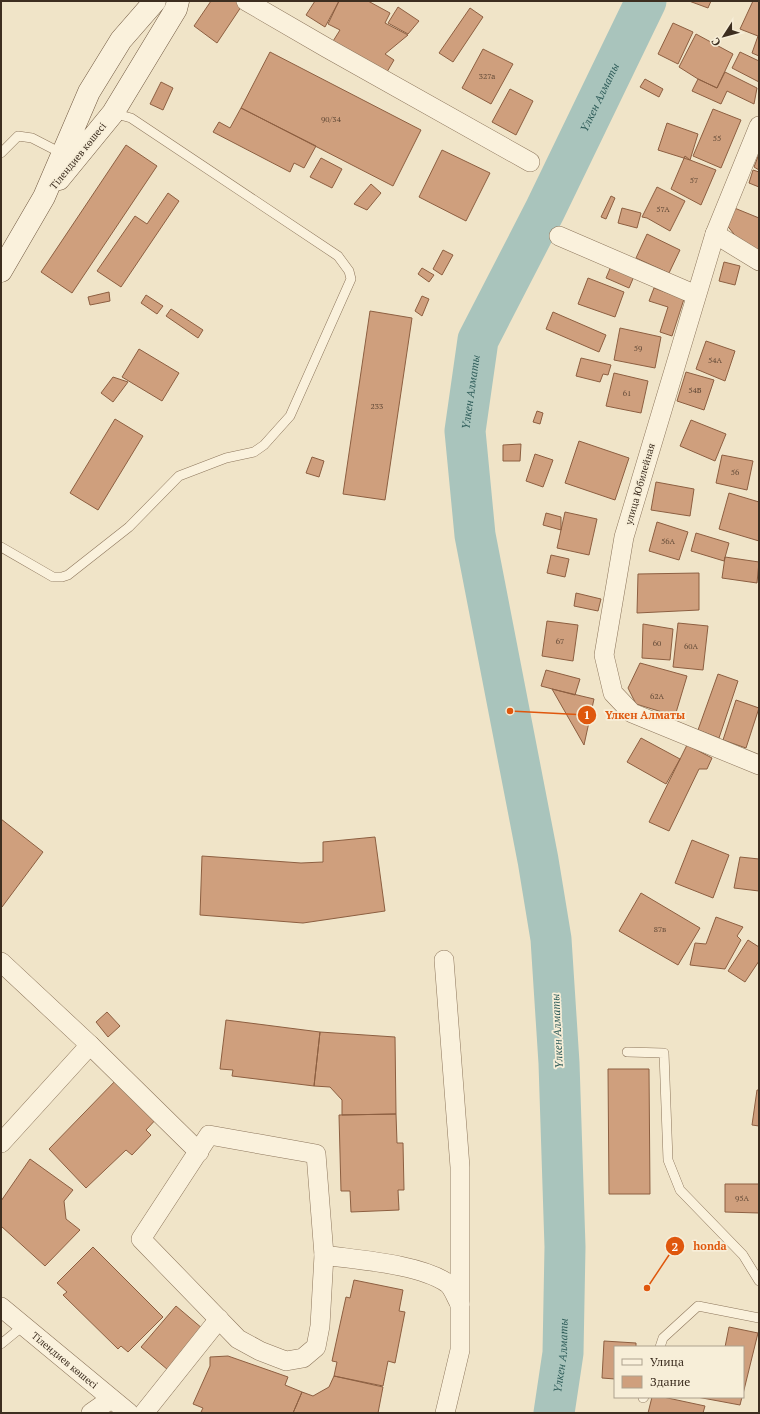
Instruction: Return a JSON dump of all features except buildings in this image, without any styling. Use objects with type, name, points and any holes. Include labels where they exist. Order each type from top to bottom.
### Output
[{"type":"street","name":"Тілендиев көшесі","points":[[44,197],[89,92],[121,40],[155,1]]},
{"type":"street","name":"Тілендиев көшесі","points":[[44,197],[113,114],[176,9],[178,1]]},
{"type":"street","points":[[246,1],[530,162]]},
{"type":"street","name":"улица Юбилейная","points":[[759,126],[715,234],[624,538],[604,655],[613,693],[632,713],[759,765]]},
{"type":"street","points":[[1,271],[44,197]]},
{"type":"street","points":[[715,234],[759,261]]},
{"type":"street","points":[[559,236],[696,294]]},
{"type":"street","points":[[444,960],[460,1167],[460,1350],[445,1413]]},
{"type":"street","points":[[1,962],[90,1045],[199,1152]]},
{"type":"street","points":[[1,1143],[90,1045]]},
{"type":"street","points":[[209,1135],[316,1154],[324,1255],[320,1326],[316,1347],[303,1358],[286,1361],[260,1351],[238,1339],[141,1239],[209,1135]]},
{"type":"street","points":[[324,1255],[391,1265],[428,1273],[449,1284],[460,1304]]},
{"type":"street","name":"Тілендиев көшесі","points":[[1,1307],[129,1413]]},
{"type":"street","points":[[144,1413],[219,1319]]},
{"type":"street","points":[[92,1413],[111,1399]]},
{"type":"lane","points":[[1,547],[53,577],[68,575],[129,527],[179,476],[226,458],[254,452],[264,445],[290,416],[351,279],[349,271],[338,256],[131,118],[113,114]]},
{"type":"lane","points":[[1,154],[18,136],[32,138],[62,154]]},
{"type":"lane","points":[[627,1052],[664,1053],[668,1160],[680,1190],[743,1255],[759,1281]]},
{"type":"lane","points":[[660,1346],[663,1338],[698,1306],[759,1318]]},
{"type":"lane","points":[[1,1344],[23,1326]]},
{"type":"waterway","name":"Үлкен Алматы","points":[[554,1413],[563,1353],[565,1247],[559,1063],[551,939],[538,860],[475,535],[465,431],[478,340],[545,210],[646,1]]},
{"type":"place","name":"Үлкен Алматы","points":[[510,711]]},
{"type":"place","name":"honda","points":[[647,1288]]}]
